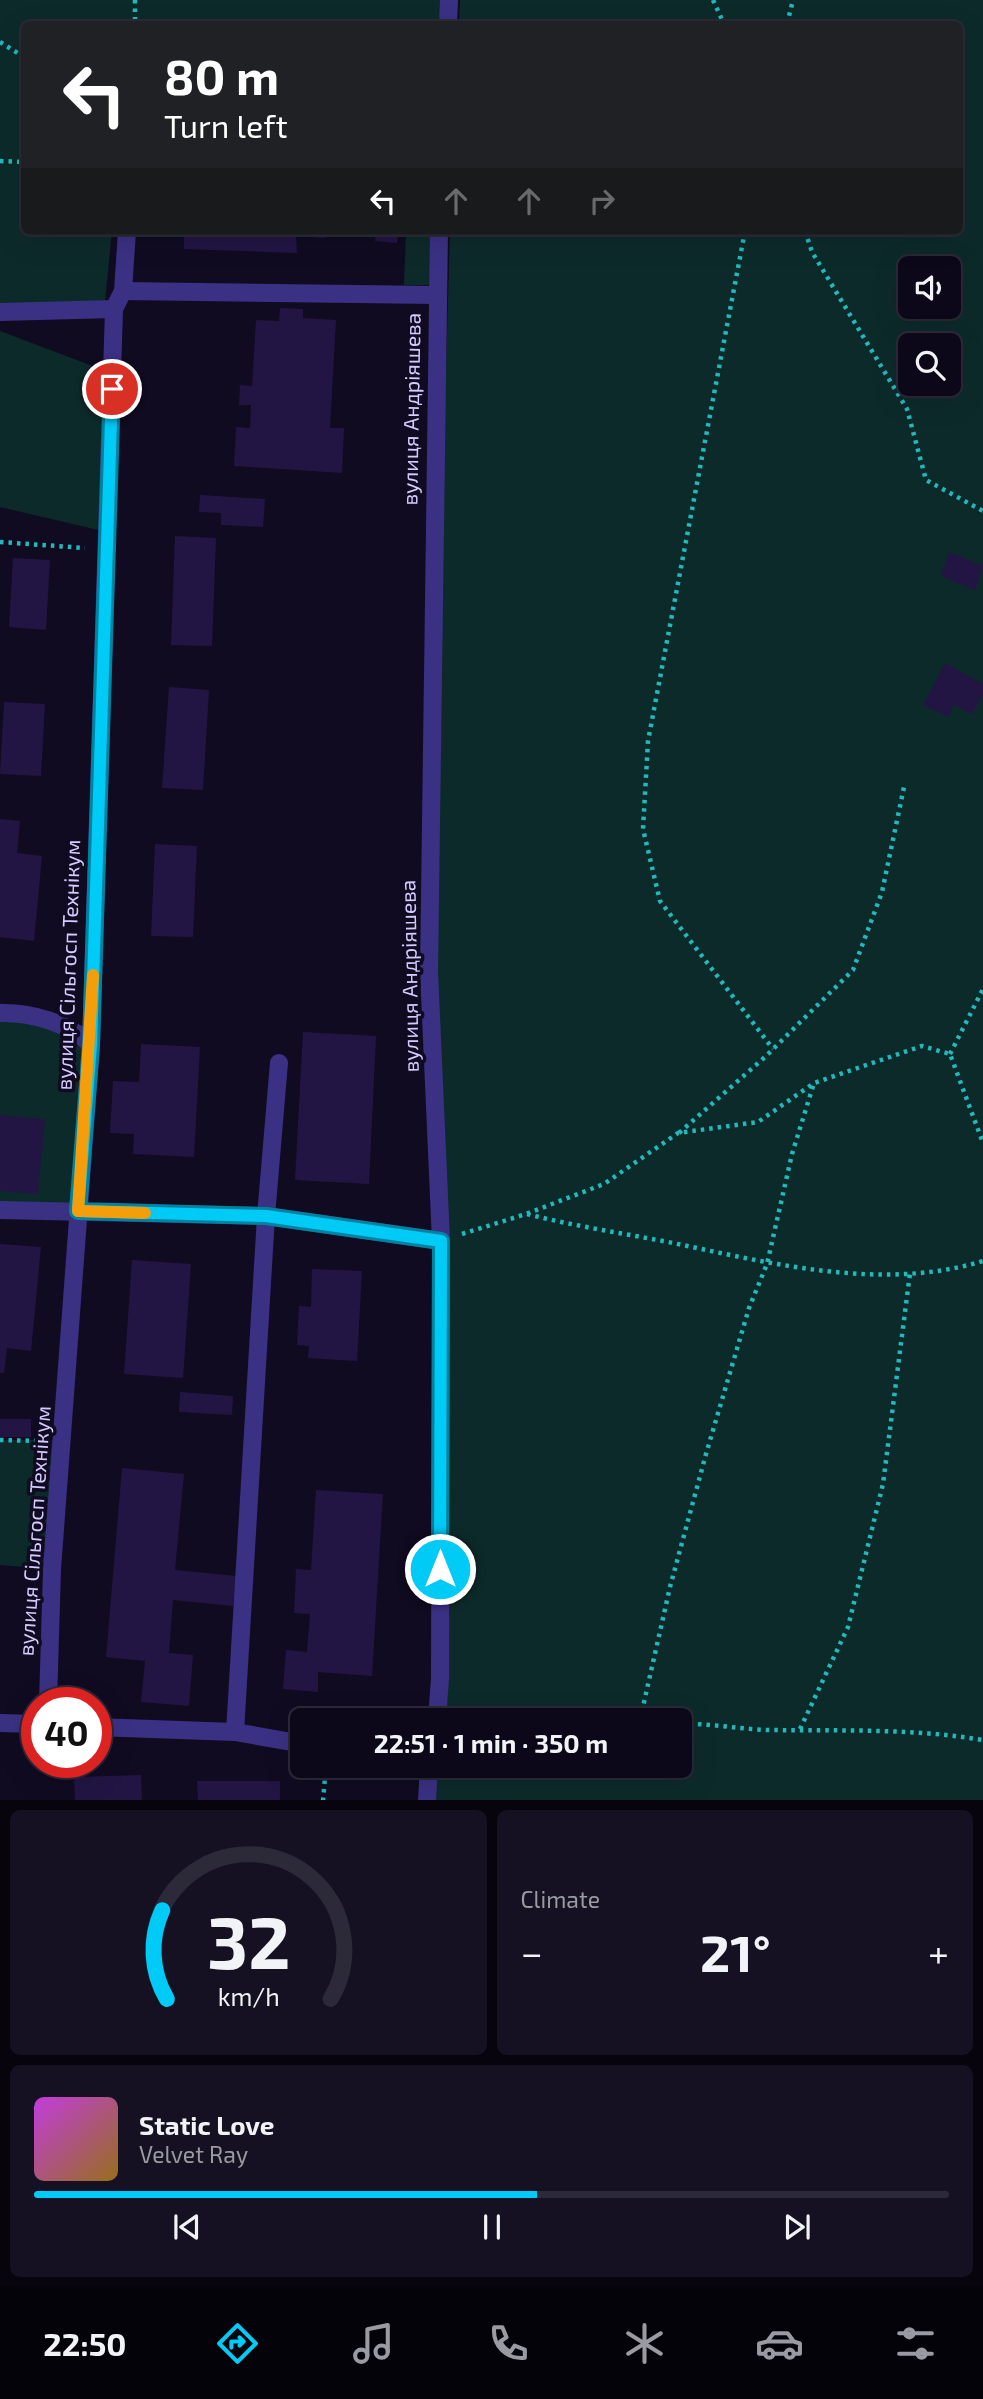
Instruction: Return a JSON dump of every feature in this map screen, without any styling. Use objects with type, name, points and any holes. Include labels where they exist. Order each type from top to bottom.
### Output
[{"type":"street","points":[[448,21],[449,0]]},
{"type":"street","name":"вулиця Сільгосп Технікум","points":[[48,1687],[52,1569],[91,1045],[114,309],[123,291],[127,235]]},
{"type":"street","name":"вулиця Андріяшева","points":[[438,1708],[441,1241],[429,972],[439,235]]},
{"type":"street","points":[[123,291],[436,295]]},
{"type":"street","points":[[0,312],[114,309]]},
{"type":"street","points":[[0,1013],[18,1012],[53,1022],[78,1033],[91,1045]]},
{"type":"street","points":[[235,1732],[266,1216],[279,1063]]},
{"type":"street","points":[[0,1210],[266,1216],[441,1241]]},
{"type":"street","points":[[0,1723],[21,1724]]},
{"type":"street","points":[[112,1728],[235,1732],[290,1742]]},
{"type":"street","points":[[427,1800],[428,1778]]},
{"type":"path","points":[[135,0],[135,21]]},
{"type":"path","points":[[713,0],[723,21]]},
{"type":"path","points":[[789,21],[793,0]]},
{"type":"path","points":[[0,42],[21,55]]},
{"type":"path","points":[[0,161],[21,162]]},
{"type":"path","points":[[744,235],[648,741],[643,829],[660,901],[773,1049]]},
{"type":"path","points":[[805,235],[812,253],[907,409],[926,480],[983,512]]},
{"type":"path","points":[[0,542],[107,550]]},
{"type":"path","points":[[441,1241],[526,1214],[604,1184],[678,1133],[773,1049],[853,970],[882,892],[904,787]]},
{"type":"path","points":[[983,989],[950,1054],[983,1143]]},
{"type":"path","points":[[678,1133],[758,1122],[814,1083],[922,1046],[950,1054]]},
{"type":"path","points":[[643,1708],[670,1587],[706,1454],[749,1308],[767,1264],[792,1154],[814,1083]]},
{"type":"path","points":[[526,1214],[767,1264],[870,1274],[947,1272],[983,1261]]},
{"type":"path","points":[[800,1729],[848,1627],[883,1484],[909,1273]]},
{"type":"path","points":[[0,1440],[62,1440]]},
{"type":"path","points":[[692,1724],[938,1733],[983,1740]]},
{"type":"path","points":[[323,1800],[325,1778]]},
{"type":"green space","points":[[0,0],[441,0],[440,21],[21,21],[21,235],[112,235],[105,301],[0,309]]},
{"type":"green space","points":[[460,0],[983,0],[983,1800],[427,1800],[428,1778],[692,1778],[692,1708],[436,1708],[441,1241],[429,972],[450,235],[963,235],[963,21],[459,21]]},
{"type":"green space","points":[[406,235],[433,235],[431,285],[404,285]]},
{"type":"green space","points":[[0,331],[111,373],[103,531],[0,507]]},
{"type":"green space","points":[[18,1012],[91,1044],[78,1211],[0,1210],[0,1013]]},
{"type":"green space","points":[[0,1440],[62,1440],[52,1569],[0,1565]]},
{"type":"building","points":[[184,235],[325,235],[325,238],[296,236],[297,253],[184,249]]},
{"type":"building","points":[[376,235],[398,235],[397,243],[375,241]]},
{"type":"building","points":[[280,308],[303,309],[303,318],[336,320],[330,428],[344,428],[342,473],[234,466],[236,427],[250,428],[251,405],[239,405],[240,385],[252,386],[256,320],[279,321]]},
{"type":"building","points":[[200,495],[265,499],[263,527],[221,525],[221,513],[199,512]]},
{"type":"building","points":[[175,536],[216,538],[212,646],[171,645]]},
{"type":"building","points":[[949,552],[983,566],[975,590],[941,576]]},
{"type":"building","points":[[13,558],[50,560],[46,630],[9,627]]},
{"type":"building","points":[[945,663],[983,684],[983,694],[972,714],[954,705],[948,717],[923,705]]},
{"type":"building","points":[[169,687],[209,690],[203,790],[162,788]]},
{"type":"building","points":[[4,702],[45,704],[41,776],[0,774]]},
{"type":"building","points":[[0,819],[20,821],[17,853],[42,856],[34,941],[0,937]]},
{"type":"building","points":[[155,844],[197,846],[193,937],[151,936]]},
{"type":"building","points":[[303,1032],[376,1036],[369,1184],[295,1180]]},
{"type":"building","points":[[141,1044],[200,1047],[194,1157],[133,1154],[134,1134],[110,1133],[113,1081],[139,1082]]},
{"type":"building","points":[[0,1115],[45,1119],[38,1194],[0,1191]]},
{"type":"building","points":[[0,1244],[41,1247],[31,1351],[7,1348],[4,1373],[0,1373]]},
{"type":"building","points":[[132,1260],[191,1264],[183,1378],[124,1374]]},
{"type":"building","points":[[312,1269],[362,1271],[357,1361],[308,1358],[309,1346],[297,1345],[299,1306],[311,1307]]},
{"type":"building","points":[[180,1392],[233,1396],[232,1415],[179,1412]]},
{"type":"building","points":[[0,1419],[31,1419],[31,1437],[0,1437]]},
{"type":"building","points":[[122,1468],[184,1474],[175,1570],[236,1576],[233,1606],[173,1600],[169,1653],[193,1655],[189,1706],[141,1702],[145,1661],[106,1657]]},
{"type":"building","points":[[316,1490],[383,1494],[372,1676],[318,1672],[318,1692],[283,1689],[286,1650],[307,1652],[310,1614],[294,1613],[296,1569],[311,1570]]},
{"type":"building","points":[[141,1775],[142,1800],[75,1800],[74,1778]]},
{"type":"building","points":[[197,1781],[280,1781],[280,1800],[198,1800]]},
{"type":"slow traffic","points":[[93,975],[91,1045],[78,1211],[145,1213]]},
{"type":"route","points":[[112,389],[91,1045],[78,1211],[266,1216],[441,1241],[440,1569]]}]
